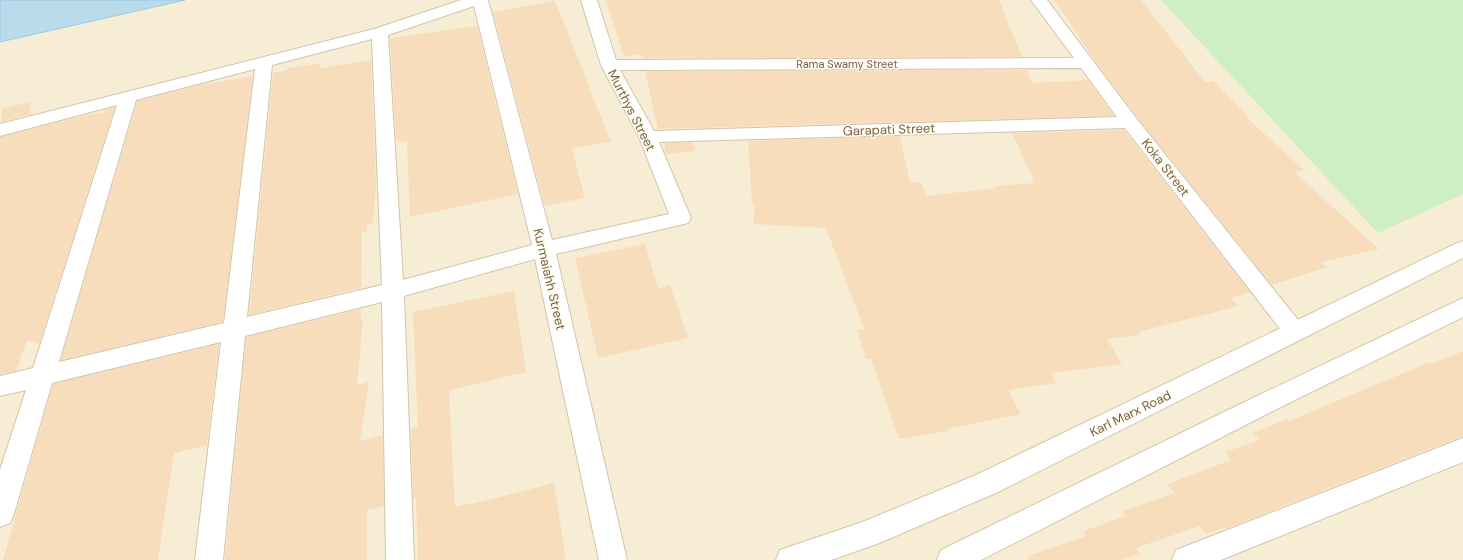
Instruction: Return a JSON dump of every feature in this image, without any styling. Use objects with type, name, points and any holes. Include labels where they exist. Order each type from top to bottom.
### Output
[{"type":"street","points":[[0,130],[380,32],[476,0]]},
{"type":"street","name":"Kurmaiahh Street","points":[[480,0],[544,249],[613,560]]},
{"type":"street","name":"Murthys Street","points":[[544,249],[681,218],[648,137],[609,65],[589,0]]},
{"type":"street","name":"Koka Street","points":[[1039,0],[1130,122],[1295,332]]},
{"type":"street","points":[[380,32],[393,291],[400,560]]},
{"type":"street","points":[[209,560],[264,62]]},
{"type":"street","name":"Rama Swamy Street","points":[[609,65],[1085,63]]},
{"type":"street","points":[[0,514],[128,97]]},
{"type":"street","name":"Garapati Street","points":[[648,137],[1130,122]]},
{"type":"street","points":[[0,386],[393,291],[544,249]]},
{"type":"street","name":"Karl Marx Road","points":[[790,560],[867,534],[986,484],[1463,249]]},
{"type":"street","points":[[951,560],[1268,402],[1463,307]]},
{"type":"street","points":[[1186,560],[1463,450]]},
{"type":"shaded area","points":[[185,0],[1463,0],[1463,560],[0,560],[0,42]]},
{"type":"green space","points":[[1161,0],[1463,0],[1463,194],[1378,233]]},
{"type":"water","points":[[0,0],[185,0],[0,42]]},
{"type":"building","points":[[606,0],[999,0],[1022,57],[642,58],[641,54],[624,57]]},
{"type":"building","points":[[1054,0],[1141,0],[1205,82],[1213,81],[1249,117],[1246,117],[1304,170],[1294,172],[1379,249],[1321,262],[1327,267],[1272,285],[1137,117],[1098,65]]},
{"type":"building","points":[[555,1],[611,142],[572,148],[585,198],[545,206],[493,12]]},
{"type":"building","points":[[477,26],[518,194],[410,217],[407,141],[396,141],[390,38]]},
{"type":"building","points":[[371,60],[376,185],[373,224],[367,225],[367,231],[362,232],[361,288],[249,315],[273,73],[287,70],[288,68],[321,63],[320,68]]},
{"type":"building","points":[[1027,70],[1032,83],[1088,80],[1114,116],[658,129],[645,71]]},
{"type":"building","points":[[253,76],[223,322],[61,360],[137,101],[199,85]]},
{"type":"building","points":[[29,102],[31,114],[2,122],[2,109]]},
{"type":"building","points":[[115,107],[39,344],[27,340],[16,371],[0,374],[0,137],[105,112],[104,110]]},
{"type":"building","points":[[1124,130],[1250,292],[1231,298],[1239,306],[1138,332],[1140,335],[1107,339],[1122,364],[1051,373],[1056,383],[1008,390],[1021,414],[947,429],[948,431],[899,439],[871,359],[866,359],[857,330],[864,329],[826,228],[753,224],[755,205],[752,205],[748,141],[900,136],[910,183],[921,182],[926,196],[995,188],[994,186],[1035,183],[1012,133]]},
{"type":"building","points":[[693,142],[695,151],[666,154],[664,143]]},
{"type":"building","points":[[645,244],[658,288],[670,285],[688,338],[598,358],[575,258]]},
{"type":"building","points":[[514,291],[526,372],[449,390],[455,507],[554,483],[566,560],[418,560],[416,498],[413,499],[411,429],[418,427],[413,312]]},
{"type":"building","points":[[361,309],[361,320],[363,320],[357,385],[369,382],[360,441],[383,435],[384,506],[367,510],[367,560],[225,560],[246,337]]},
{"type":"building","points":[[219,344],[207,445],[174,453],[158,560],[3,560],[53,384]]},
{"type":"building","points":[[1463,351],[1463,436],[1227,528],[1226,527],[1206,534],[1200,526],[1136,548],[1140,554],[1121,560],[1028,560],[1028,556],[1086,536],[1083,531],[1126,516],[1123,511],[1175,493],[1167,484],[1231,460],[1225,452],[1260,440],[1253,433],[1287,419],[1289,421],[1430,362],[1432,364]]}]
